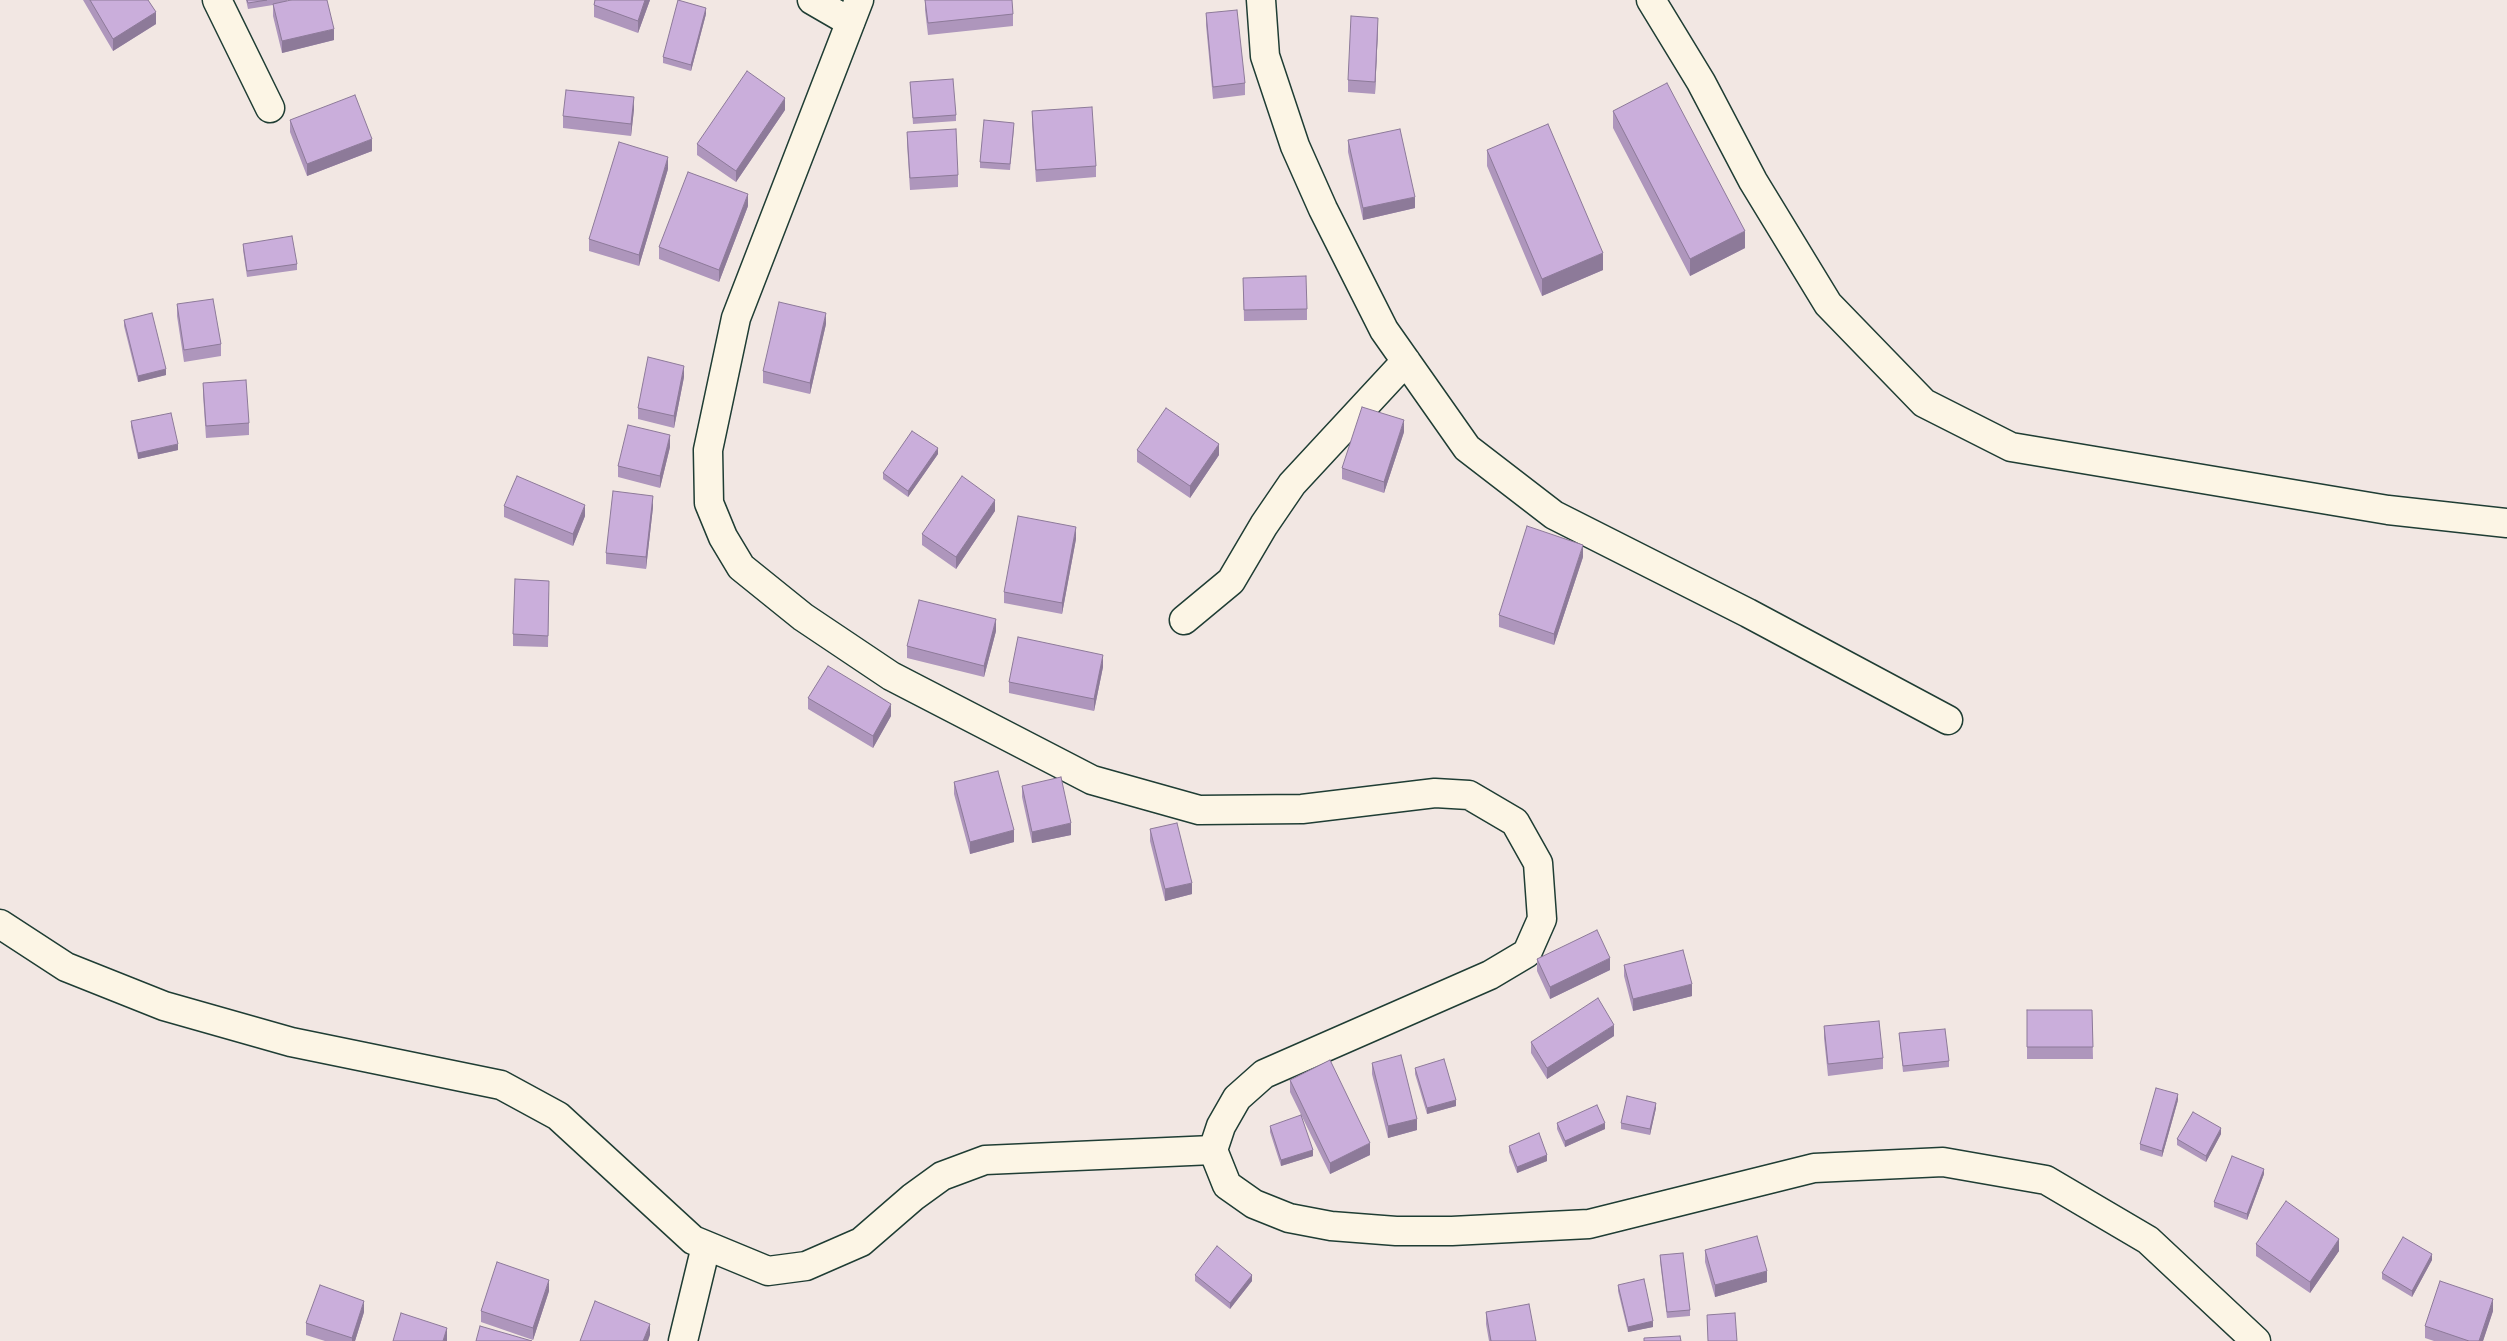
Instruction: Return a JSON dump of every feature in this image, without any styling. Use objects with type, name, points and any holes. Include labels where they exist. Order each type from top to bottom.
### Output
[{"type":"street","points":[[217,0],[270,108]]},
{"type":"street","points":[[812,0],[855,11],[736,318],[708,450],[709,503],[723,536],[741,567],[803,618],[891,676],[1092,780],[1199,810],[1302,809],[1435,792],[1470,795],[1515,822],[1538,863],[1542,919],[1527,953],[1490,975],[1264,1074],[1238,1098],[1221,1126],[1213,1150],[1227,1185],[1254,1204],[1289,1218],[1331,1226],[1396,1231],[1589,1224],[1814,1168],[1943,1162],[2046,1180],[2148,1240],[2256,1341]]},
{"type":"street","points":[[1261,0],[1265,56],[1294,146],[1323,209],[1384,330],[1467,448],[1554,515],[1748,613],[1948,720]]},
{"type":"street","points":[[1651,0],[1701,82],[1753,181],[1828,304],[1924,403],[2011,447],[2388,510],[2507,522]]},
{"type":"street","points":[[1184,620],[1230,582],[1264,525],[1292,484],[1406,362]]},
{"type":"street","points":[[0,924],[66,967],[164,1006],[291,1042],[501,1085],[558,1116],[693,1240],[768,1271],[806,1266],[861,1242],[913,1197],[942,1176],[985,1160],[1213,1150]]},
{"type":"street","points":[[683,1341],[706,1246]]},
{"type":"building","points":[[90,0],[148,0],[156,12],[113,39]]},
{"type":"building","points":[[247,0],[267,0],[248,3]]},
{"type":"building","points":[[291,0],[327,0],[334,29],[282,41],[273,4]]},
{"type":"building","points":[[595,0],[645,0],[638,21],[594,5]]},
{"type":"building","points":[[678,0],[706,8],[691,65],[663,57]]},
{"type":"building","points":[[925,0],[1012,0],[1013,14],[928,23]]},
{"type":"building","points":[[1237,10],[1245,83],[1213,87],[1206,13]]},
{"type":"building","points":[[1351,16],[1378,18],[1375,82],[1348,80]]},
{"type":"building","points":[[747,71],[785,98],[736,171],[697,144]]},
{"type":"building","points":[[953,79],[956,115],[913,118],[910,82]]},
{"type":"building","points":[[1667,83],[1745,231],[1690,259],[1613,111]]},
{"type":"building","points":[[566,90],[634,97],[631,124],[563,116]]},
{"type":"building","points":[[355,95],[372,139],[307,164],[290,120]]},
{"type":"building","points":[[1092,107],[1096,166],[1036,170],[1032,111]]},
{"type":"building","points":[[984,120],[1014,123],[1010,164],[980,162]]},
{"type":"building","points":[[1548,124],[1603,253],[1542,279],[1487,150]]},
{"type":"building","points":[[956,129],[958,175],[910,178],[907,132]]},
{"type":"building","points":[[1400,129],[1415,197],[1363,208],[1348,140]]},
{"type":"building","points":[[619,142],[668,157],[639,255],[589,239]]},
{"type":"building","points":[[688,172],[748,194],[719,270],[659,247]]},
{"type":"building","points":[[292,236],[297,264],[247,271],[243,244]]},
{"type":"building","points":[[1306,276],[1307,309],[1244,310],[1243,278]]},
{"type":"building","points":[[213,299],[221,344],[184,350],[177,304]]},
{"type":"building","points":[[779,302],[826,313],[810,383],[763,371]]},
{"type":"building","points":[[152,313],[166,369],[138,376],[124,320]]},
{"type":"building","points":[[648,357],[684,366],[674,416],[638,408]]},
{"type":"building","points":[[246,380],[249,423],[206,426],[203,383]]},
{"type":"building","points":[[1362,407],[1404,420],[1384,482],[1342,468]]},
{"type":"building","points":[[1166,408],[1219,444],[1190,486],[1137,450]]},
{"type":"building","points":[[171,413],[178,444],[138,453],[131,421]]},
{"type":"building","points":[[628,425],[670,435],[660,476],[618,466]]},
{"type":"building","points":[[912,431],[938,448],[908,491],[883,473]]},
{"type":"building","points":[[517,476],[585,505],[573,534],[504,506]]},
{"type":"building","points":[[962,476],[995,500],[956,557],[922,534]]},
{"type":"building","points":[[613,491],[653,496],[646,557],[606,553]]},
{"type":"building","points":[[1018,516],[1076,527],[1062,603],[1004,592]]},
{"type":"building","points":[[1527,526],[1583,545],[1554,634],[1499,615]]},
{"type":"building","points":[[515,579],[549,581],[548,636],[513,634]]},
{"type":"building","points":[[919,600],[996,619],[984,666],[907,646]]},
{"type":"building","points":[[1018,637],[1103,655],[1094,699],[1009,682]]},
{"type":"building","points":[[828,666],[891,704],[873,736],[808,698]]},
{"type":"building","points":[[998,771],[1014,830],[970,842],[954,782]]},
{"type":"building","points":[[1061,777],[1071,823],[1032,832],[1022,786]]},
{"type":"building","points":[[1177,823],[1192,883],[1165,889],[1150,829]]},
{"type":"building","points":[[1597,930],[1610,958],[1550,987],[1537,959]]},
{"type":"building","points":[[1683,950],[1692,984],[1633,999],[1624,965]]},
{"type":"building","points":[[1598,998],[1614,1025],[1547,1068],[1531,1042]]},
{"type":"building","points":[[2027,1010],[2092,1010],[2093,1047],[2027,1047]]},
{"type":"building","points":[[1879,1021],[1883,1058],[1828,1064],[1824,1026]]},
{"type":"building","points":[[1945,1029],[1949,1061],[1903,1066],[1899,1033]]},
{"type":"building","points":[[1401,1055],[1417,1119],[1388,1126],[1372,1063]]},
{"type":"building","points":[[1444,1059],[1456,1100],[1427,1108],[1415,1068]]},
{"type":"building","points":[[1330,1060],[1370,1143],[1330,1163],[1290,1080]]},
{"type":"building","points":[[2156,1088],[2178,1094],[2162,1151],[2140,1144]]},
{"type":"building","points":[[1627,1096],[1656,1103],[1650,1129],[1621,1123]]},
{"type":"building","points":[[1597,1105],[1605,1123],[1565,1141],[1557,1123]]},
{"type":"building","points":[[2193,1112],[2221,1128],[2206,1156],[2177,1139]]},
{"type":"building","points":[[1301,1115],[1313,1150],[1281,1160],[1270,1126]]},
{"type":"building","points":[[1539,1133],[1547,1155],[1517,1167],[1509,1146]]},
{"type":"building","points":[[2232,1156],[2264,1169],[2247,1214],[2214,1202]]},
{"type":"building","points":[[2286,1201],[2339,1239],[2310,1282],[2256,1244]]},
{"type":"building","points":[[1757,1236],[1767,1271],[1715,1285],[1705,1250]]},
{"type":"building","points":[[2403,1237],[2432,1254],[2412,1291],[2382,1273]]},
{"type":"building","points":[[1217,1246],[1252,1275],[1230,1303],[1195,1275]]},
{"type":"building","points":[[1683,1253],[1690,1310],[1667,1312],[1660,1255]]},
{"type":"building","points":[[497,1262],[549,1280],[533,1328],[481,1311]]},
{"type":"building","points":[[1644,1279],[1653,1321],[1628,1327],[1618,1285]]},
{"type":"building","points":[[2440,1281],[2493,1299],[2479,1341],[2469,1341],[2425,1326]]},
{"type":"building","points":[[320,1285],[364,1301],[352,1338],[306,1323]]},
{"type":"building","points":[[595,1301],[650,1324],[643,1341],[580,1341]]},
{"type":"building","points":[[1529,1304],[1536,1341],[1491,1341],[1486,1312]]},
{"type":"building","points":[[401,1313],[447,1328],[443,1341],[393,1341]]},
{"type":"building","points":[[1735,1313],[1737,1341],[1708,1341],[1707,1315]]},
{"type":"building","points":[[480,1326],[532,1341],[476,1341]]},
{"type":"building","points":[[1680,1336],[1681,1341],[1644,1341],[1644,1338]]}]
